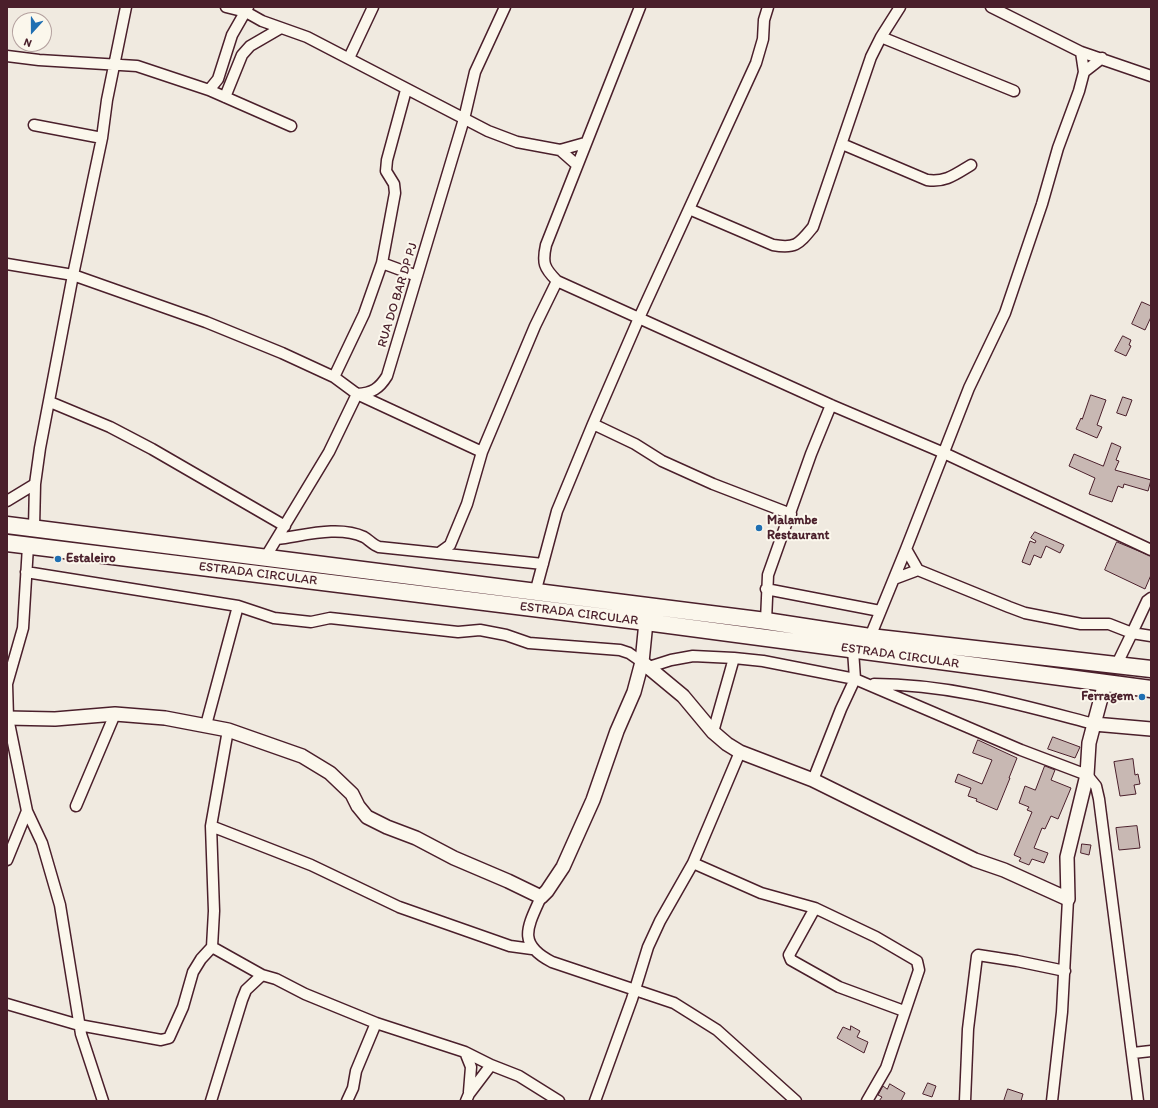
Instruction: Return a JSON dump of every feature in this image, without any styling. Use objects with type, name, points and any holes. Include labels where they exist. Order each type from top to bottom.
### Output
[{"type":"main road","name":"ESTRADA CIRCULAR","points":[[7,525],[535,593],[766,621],[870,637],[1151,669]]},
{"type":"main road","name":"ESTRADA CIRCULAR","points":[[7,543],[646,622],[1151,689]]},
{"type":"street","points":[[34,528],[35,484],[73,275],[102,138],[114,64],[126,7]]},
{"type":"street","points":[[226,7],[247,9],[262,21],[306,37],[349,58],[464,120],[517,142],[560,150],[585,143]]},
{"type":"street","points":[[349,58],[373,7]]},
{"type":"street","name":"RUA DO BAR DP PJ","points":[[357,394],[372,393],[381,386],[387,376],[464,120],[475,72],[505,7]]},
{"type":"street","points":[[640,7],[546,245],[543,261],[549,273],[557,281],[831,405],[944,453],[1151,550]]},
{"type":"street","points":[[535,593],[557,511],[639,318],[756,63],[763,39],[764,20],[768,7]]},
{"type":"street","points":[[689,209],[773,245],[787,247],[802,241],[813,226],[872,57],[881,37],[900,7]]},
{"type":"street","points":[[991,7],[1081,52],[1151,76]]},
{"type":"street","points":[[209,90],[218,79],[232,34],[247,9]]},
{"type":"street","points":[[225,97],[242,55],[250,46],[281,28]]},
{"type":"street","points":[[881,37],[1014,91]]},
{"type":"street","points":[[870,637],[969,388],[1005,313],[1084,72],[1081,52]]},
{"type":"street","points":[[7,56],[39,60],[137,66],[209,90],[291,126]]},
{"type":"street","points":[[1084,72],[1102,58]]},
{"type":"street","points":[[334,377],[364,314],[382,263],[395,193],[394,184],[386,171],[387,160],[406,90]]},
{"type":"street","points":[[34,125],[102,138]]},
{"type":"street","points":[[842,144],[928,180],[938,182],[948,179],[971,165]]},
{"type":"street","points":[[560,150],[577,165]]},
{"type":"street","points":[[382,263],[417,276]]},
{"type":"street","points":[[7,264],[73,275],[206,322],[282,353],[334,377],[357,394],[482,452]]},
{"type":"street","points":[[440,553],[450,545],[467,504],[482,452],[535,326],[557,281]]},
{"type":"street","points":[[265,558],[329,452],[357,394]]},
{"type":"street","points":[[50,402],[110,427],[285,526]]},
{"type":"street","points":[[766,621],[766,588],[768,575],[791,514],[811,454],[831,405]]},
{"type":"street","points":[[593,424],[676,468],[791,514]]},
{"type":"street","points":[[7,500],[35,484]]},
{"type":"street","points":[[277,539],[335,532],[351,534],[364,538],[372,544],[380,547],[543,564]]},
{"type":"street","points":[[450,545],[457,555]]},
{"type":"street","points":[[28,546],[23,628],[8,684],[7,718],[27,811],[42,843],[60,905],[79,1025],[103,1101]]},
{"type":"street","points":[[906,549],[918,570],[1025,613],[1081,624],[1109,624],[1132,633],[1151,636]]},
{"type":"street","points":[[894,579],[918,570]]},
{"type":"street","points":[[26,572],[238,606],[274,618],[311,622],[330,618],[458,632],[480,630],[506,635],[529,643],[620,650],[646,664],[683,696],[713,732],[727,744],[740,752],[813,780],[975,860],[1004,870],[1068,899]]},
{"type":"street","points":[[766,588],[880,611]]},
{"type":"street","points":[[1116,666],[1149,599],[1151,588]]},
{"type":"street","points":[[206,725],[238,606]]},
{"type":"street","points":[[646,622],[646,664],[617,731],[593,800],[563,867],[547,891],[541,897],[531,919],[528,935],[532,949],[539,956],[552,962],[674,1003],[717,1030],[796,1101]]},
{"type":"street","points":[[813,780],[841,709],[855,679],[853,650]]},
{"type":"street","points":[[646,664],[693,656],[734,658],[763,661],[855,679],[870,684],[986,736],[1087,775],[1096,786],[1099,799],[1138,1101]]},
{"type":"street","points":[[713,732],[734,658]]},
{"type":"street","points":[[1052,1101],[1065,971],[1068,899],[1067,857],[1087,775],[1089,743],[1105,683]]},
{"type":"street","points":[[870,684],[932,686],[987,696],[1094,724],[1151,729]]},
{"type":"street","points":[[7,718],[55,719],[115,714],[165,718],[228,730],[302,756],[330,773],[352,794],[358,806],[367,817],[387,827],[416,838],[454,858],[541,897]]},
{"type":"street","points":[[76,806],[115,714]]},
{"type":"street","points":[[7,1004],[79,1025],[161,1040],[170,1038],[183,1007],[193,972],[201,959],[212,947],[214,911],[211,826],[228,730]]},
{"type":"street","points":[[595,1101],[635,989],[648,947],[660,921],[693,863],[740,752]]},
{"type":"street","points":[[7,860],[27,811]]},
{"type":"street","points":[[211,826],[311,865],[399,907],[510,946],[532,949]]},
{"type":"street","points":[[693,863],[761,893],[815,908],[876,937],[917,961],[919,970],[904,1010],[886,1068],[867,1101]]},
{"type":"street","points":[[815,908],[789,955],[792,960],[839,987],[904,1010]]},
{"type":"street","points":[[212,947],[262,975],[376,1023],[465,1052],[519,1076],[559,1101]]},
{"type":"street","points":[[965,1101],[968,1029],[977,956],[1018,961],[1065,971]]},
{"type":"street","points":[[211,1101],[246,990],[262,975]]},
{"type":"street","points":[[347,1101],[353,1088],[356,1071],[376,1023]]},
{"type":"street","points":[[1132,1053],[1151,1051]]},
{"type":"street","points":[[465,1052],[471,1067],[467,1097]]},
{"type":"street","points":[[467,1097],[492,1065]]},
{"type":"building","points":[[1142,302],[1151,306],[1151,317],[1145,330],[1132,324]]},
{"type":"building","points":[[1123,336],[1131,340],[1129,345],[1131,346],[1126,356],[1115,351]]},
{"type":"building","points":[[1091,395],[1106,400],[1097,425],[1102,427],[1097,438],[1076,429],[1081,418],[1082,419]]},
{"type":"building","points":[[1123,397],[1132,400],[1126,416],[1117,413]]},
{"type":"building","points":[[1112,443],[1121,447],[1116,460],[1119,461],[1115,470],[1151,480],[1148,491],[1124,484],[1123,488],[1118,486],[1112,502],[1089,494],[1095,478],[1069,466],[1074,454],[1103,466]]},
{"type":"building","points":[[1035,532],[1064,545],[1060,553],[1046,546],[1041,558],[1034,555],[1030,565],[1022,562],[1030,541],[1035,543],[1036,541],[1031,538]]},
{"type":"building","points":[[1117,542],[1151,556],[1151,575],[1145,589],[1105,570]]},
{"type":"building","points":[[1053,737],[1080,747],[1075,758],[1048,749]]},
{"type":"building","points":[[978,740],[1017,758],[997,810],[976,801],[977,799],[968,796],[971,788],[955,782],[958,774],[982,784],[992,760],[973,753]]},
{"type":"building","points":[[1133,759],[1135,775],[1138,774],[1140,784],[1134,785],[1136,794],[1120,796],[1114,762]]},
{"type":"building","points":[[1045,766],[1055,770],[1051,780],[1071,788],[1058,819],[1051,816],[1045,829],[1042,828],[1034,848],[1048,853],[1044,863],[1032,859],[1029,865],[1019,861],[1021,858],[1014,855],[1032,812],[1027,810],[1029,807],[1019,803],[1025,786],[1035,790]]},
{"type":"building","points":[[1137,826],[1140,848],[1119,850],[1116,828]]},
{"type":"building","points":[[1082,844],[1091,845],[1089,855],[1081,853]]},
{"type":"building","points":[[851,1026],[860,1031],[857,1037],[868,1042],[864,1053],[837,1038],[843,1027],[850,1030]]},
{"type":"building","points":[[928,1083],[936,1086],[932,1097],[923,1094]]},
{"type":"building","points":[[890,1084],[905,1093],[901,1101],[879,1101],[882,1097],[878,1095],[883,1086],[887,1089]]},
{"type":"building","points":[[1008,1089],[1023,1094],[1021,1101],[1004,1101]]},
{"type":"place","name":"Malambe Restaurant","points":[[759,528]]},
{"type":"place","name":"Estaleiro","points":[[58,559]]},
{"type":"place","name":"Ferragem","points":[[1142,697]]}]
